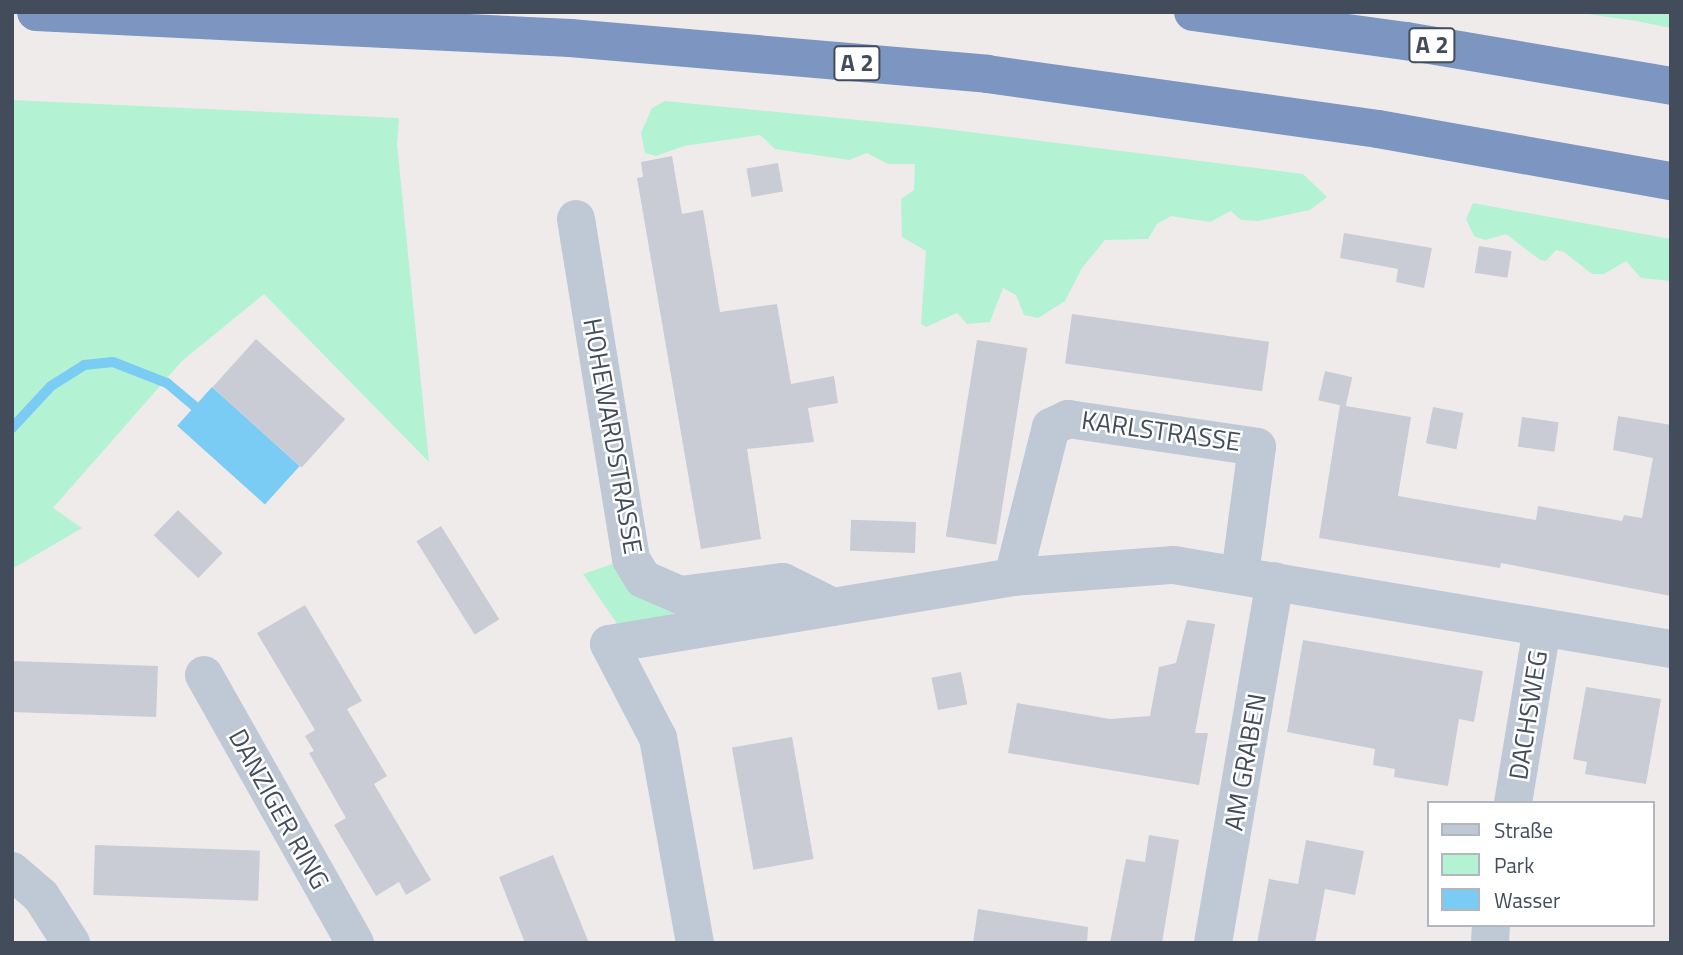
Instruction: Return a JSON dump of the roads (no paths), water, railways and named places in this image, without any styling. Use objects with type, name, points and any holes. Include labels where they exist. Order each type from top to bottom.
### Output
[{"type":"highway","name":"A 2","points":[[36,12],[243,19],[569,38],[987,74],[1378,129],[1671,181]]},
{"type":"highway","name":"A 2","points":[[1192,12],[1406,41],[1671,86]]},
{"type":"street","name":"HOHEWARDSTRASSE","points":[[576,219],[631,559],[643,579],[680,595],[783,582],[833,607]]},
{"type":"street","name":"KARLSTRASSE","points":[[1013,577],[1051,427],[1068,419],[1257,447],[1257,578]]},
{"type":"street","points":[[695,943],[657,738],[609,644],[1013,577],[1174,565],[1671,649]]},
{"type":"street","name":"AM GRABEN","points":[[1213,943],[1257,578]]},
{"type":"street","name":"DACHSWEG","points":[[1513,801],[1542,627]]},
{"type":"street","name":"DANZIGER RING","points":[[204,676],[355,943]]},
{"type":"street","points":[[12,871],[41,896],[71,943]]},
{"type":"water","points":[[212,387],[300,466],[265,505],[177,426]]},
{"type":"waterway","points":[[12,428],[51,386],[84,365],[113,362],[167,383],[204,414]]}]
